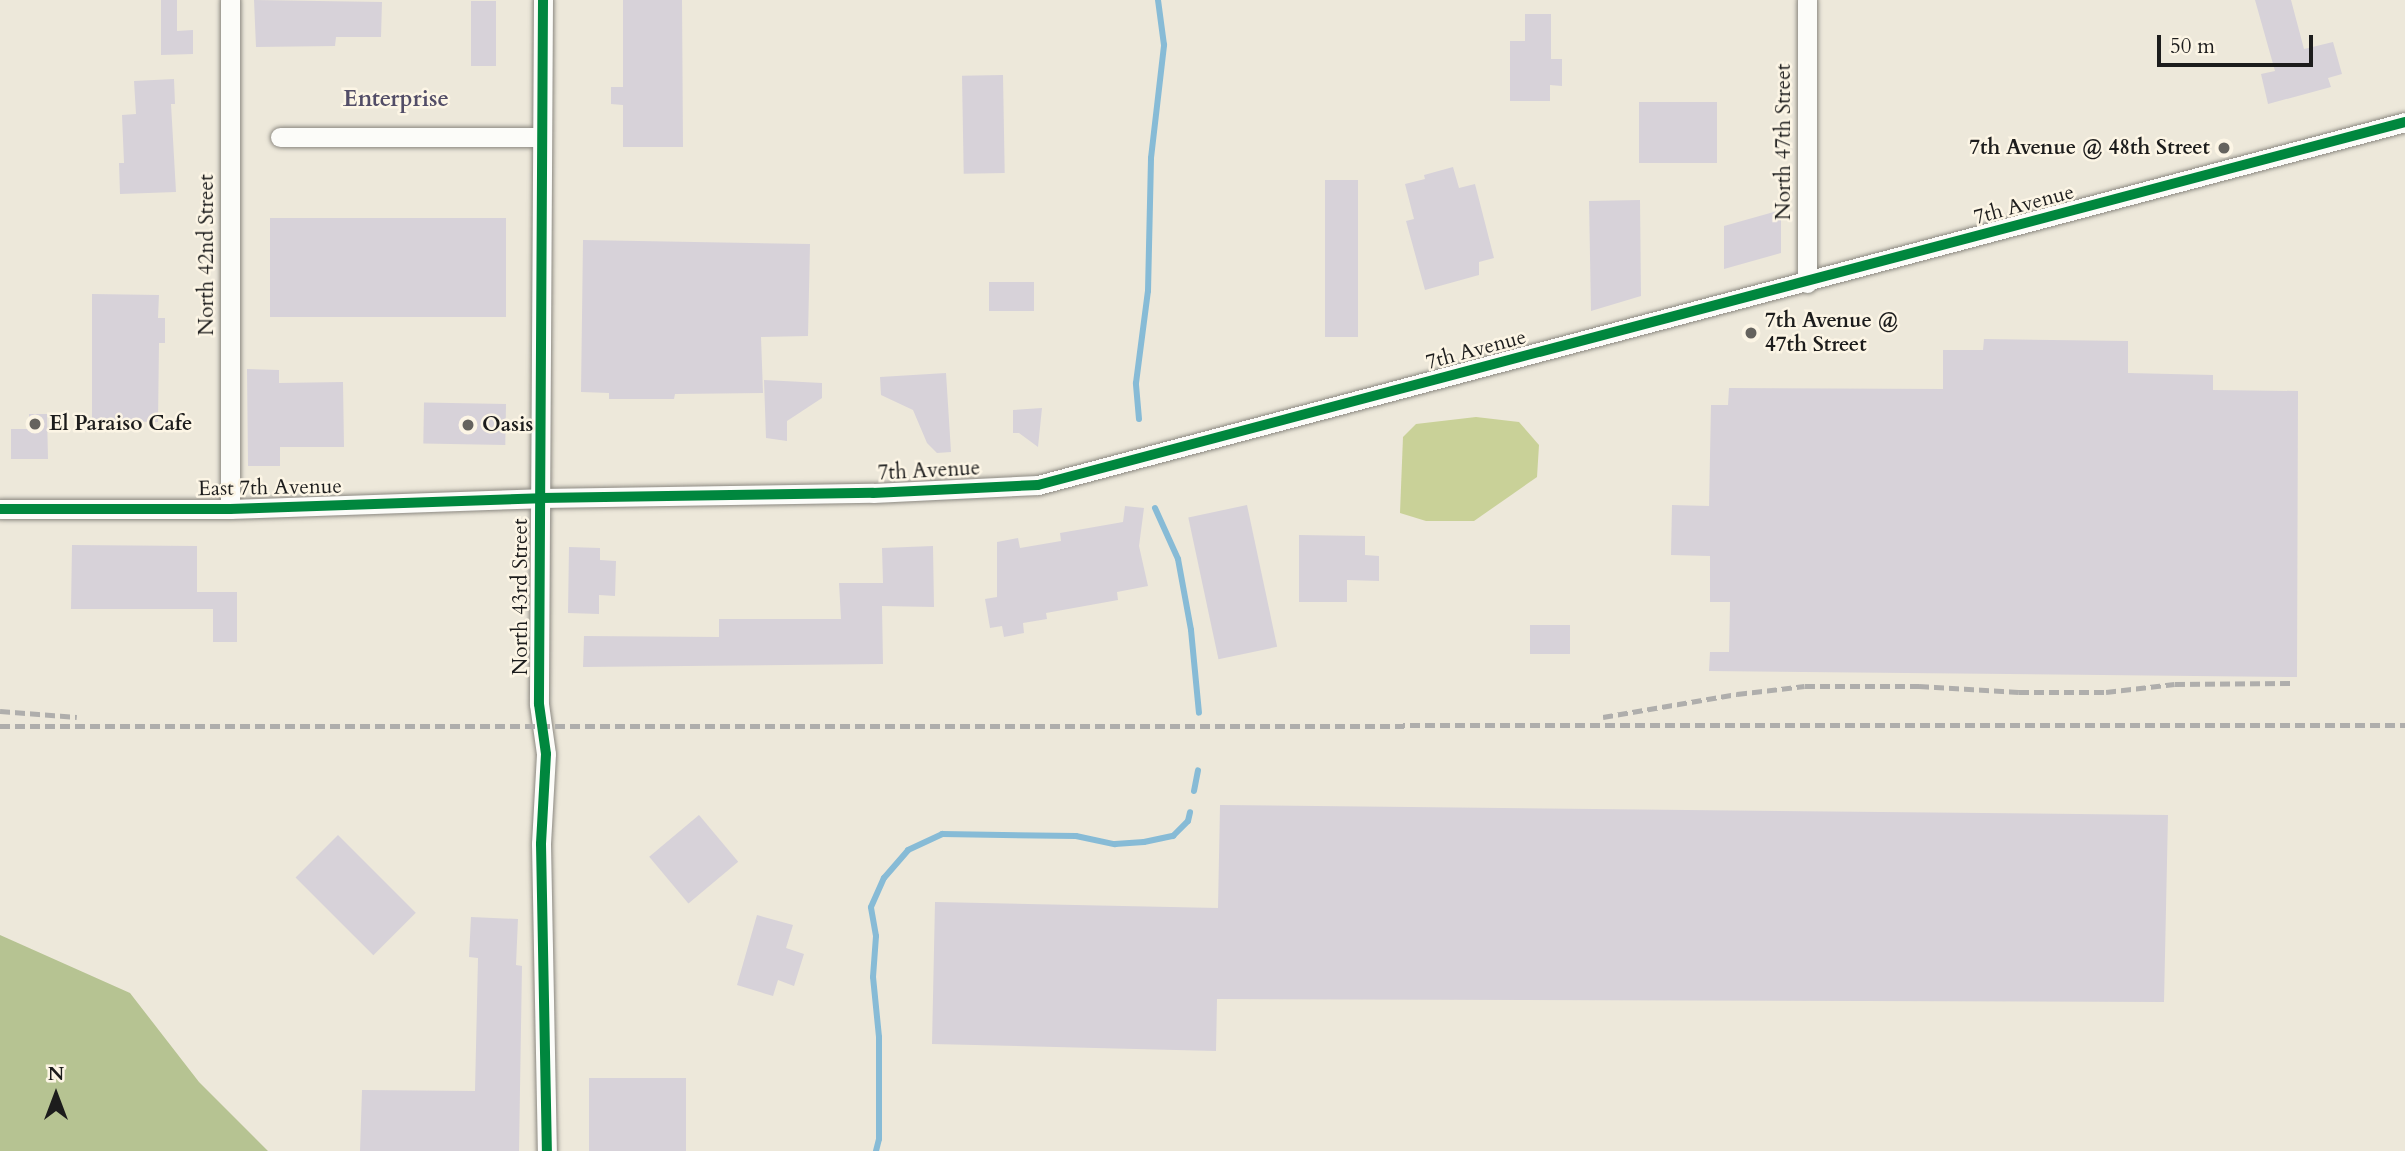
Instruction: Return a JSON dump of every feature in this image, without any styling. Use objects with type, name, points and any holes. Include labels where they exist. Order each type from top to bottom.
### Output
[{"type":"street","name":"North 42nd Street","points":[[230,0],[230,509]]},
{"type":"street","name":"North 43rd Street","points":[[543,0],[539,704],[546,754],[541,844],[547,1151]]},
{"type":"street","name":"North 47th Street","points":[[1807,0],[1807,283]]},
{"type":"street","name":"7th Avenue","points":[[541,498],[754,497],[1038,485],[1807,283],[2405,122]]},
{"type":"street","points":[[280,136],[542,137]]},
{"type":"street","name":"East 7th Avenue","points":[[0,509],[230,509],[541,498]]},
{"type":"green space","points":[[1476,417],[1519,422],[1539,445],[1537,477],[1474,521],[1426,521],[1400,513],[1403,437],[1416,424]]},
{"type":"green space","points":[[0,935],[130,993],[199,1082],[268,1151],[0,1151]]},
{"type":"building","points":[[161,0],[177,0],[177,31],[193,30],[193,54],[161,55]]},
{"type":"building","points":[[254,0],[382,2],[381,37],[336,37],[335,46],[256,47]]},
{"type":"building","points":[[623,0],[682,0],[683,147],[623,147],[623,105],[611,104],[611,87],[623,87]]},
{"type":"building","points":[[2255,0],[2291,0],[2304,49],[2333,42],[2342,74],[2328,78],[2331,87],[2268,104],[2261,74],[2275,71]]},
{"type":"building","points":[[471,1],[496,1],[496,66],[471,66]]},
{"type":"building","points":[[1525,14],[1551,14],[1551,59],[1562,59],[1562,86],[1550,85],[1550,101],[1510,101],[1510,41],[1525,41]]},
{"type":"building","points":[[1003,75],[1005,173],[964,174],[962,76]]},
{"type":"building","points":[[174,79],[175,104],[171,104],[176,192],[120,194],[119,163],[124,163],[122,115],[136,114],[134,81]]},
{"type":"building","points":[[1639,102],[1717,102],[1717,163],[1639,163]]},
{"type":"building","points":[[1453,167],[1459,188],[1475,184],[1494,258],[1479,262],[1479,275],[1425,290],[1406,221],[1414,219],[1405,184],[1425,179],[1424,175]]},
{"type":"building","points":[[1325,180],[1358,180],[1358,337],[1325,337]]},
{"type":"building","points":[[1640,200],[1641,296],[1591,311],[1589,201]]},
{"type":"building","points":[[1781,210],[1781,253],[1724,269],[1724,226]]},
{"type":"building","points":[[270,218],[506,218],[506,317],[270,317]]},
{"type":"building","points":[[583,240],[810,244],[808,336],[761,337],[763,393],[675,394],[674,399],[609,399],[609,393],[581,392]]},
{"type":"building","points":[[989,282],[1034,282],[1034,311],[989,311]]},
{"type":"building","points":[[92,294],[159,295],[158,318],[165,318],[165,343],[159,343],[158,422],[92,421]]},
{"type":"building","points":[[1984,339],[2128,341],[2128,373],[2213,375],[2213,390],[2298,391],[2297,677],[1709,671],[1710,652],[1729,652],[1730,602],[1710,602],[1710,556],[1671,555],[1672,505],[1709,506],[1711,405],[1728,405],[1729,388],[1943,389],[1943,350],[1983,350]]},
{"type":"building","points":[[247,369],[279,370],[279,383],[343,382],[344,447],[280,447],[280,466],[248,466]]},
{"type":"building","points":[[946,373],[951,452],[937,453],[927,443],[913,410],[881,395],[880,377]]},
{"type":"building","points":[[764,380],[822,383],[822,398],[787,421],[787,441],[766,438]]},
{"type":"building","points":[[424,403],[506,404],[505,445],[423,444]]},
{"type":"building","points":[[1042,408],[1038,447],[1019,433],[1013,433],[1013,410]]},
{"type":"building","points":[[29,414],[47,414],[48,459],[11,459],[11,429],[29,429]]},
{"type":"building","points":[[1247,505],[1277,647],[1218,659],[1188,517]]},
{"type":"building","points":[[1125,506],[1144,508],[1139,546],[1148,586],[1117,592],[1118,600],[1046,613],[1047,619],[1023,623],[1024,633],[1004,637],[1002,626],[990,628],[985,599],[997,597],[997,542],[1018,538],[1020,548],[1061,541],[1060,533],[1123,522]]},
{"type":"building","points":[[1299,535],[1365,536],[1365,555],[1379,556],[1379,581],[1347,580],[1347,602],[1299,602]]},
{"type":"building","points":[[72,545],[197,546],[197,592],[237,592],[237,642],[213,642],[213,609],[71,609]]},
{"type":"building","points":[[933,546],[934,607],[882,606],[883,664],[583,667],[584,636],[719,637],[719,619],[841,619],[839,583],[883,583],[882,548]]},
{"type":"building","points":[[569,547],[600,548],[600,560],[616,561],[615,596],[599,595],[599,614],[568,613]]},
{"type":"building","points":[[1530,625],[1570,625],[1570,654],[1530,654]]},
{"type":"building","points":[[1220,805],[2168,815],[2164,1002],[1217,999],[1216,1051],[932,1044],[935,902],[1218,908]]},
{"type":"building","points":[[699,815],[738,862],[688,904],[649,857]]},
{"type":"building","points":[[338,835],[416,913],[373,955],[296,877]]},
{"type":"building","points":[[757,915],[793,925],[786,948],[804,954],[794,986],[778,980],[773,996],[737,985]]},
{"type":"building","points":[[471,917],[518,919],[516,965],[522,966],[519,1151],[360,1151],[362,1090],[475,1091],[478,958],[469,957]]},
{"type":"building","points":[[589,1078],[686,1078],[686,1151],[589,1151]]},
{"type":"waterway","points":[[1139,419],[1136,383],[1148,291],[1151,158],[1164,45],[1158,0]]},
{"type":"waterway","points":[[1155,508],[1178,559],[1191,630],[1199,713]]},
{"type":"waterway","points":[[1194,791],[1198,770]]},
{"type":"waterway","points":[[876,1151],[879,1139],[879,1037],[873,977],[876,936],[871,907],[884,878],[908,850],[942,834],[1076,836],[1115,844],[1144,842],[1173,836],[1188,821],[1190,812]]},
{"type":"railway","points":[[1603,717],[1737,694],[1805,686],[1919,686],[2019,692],[2106,692],[2175,684],[2293,683]]},
{"type":"railway","points":[[0,711],[77,717]]},
{"type":"railway","points":[[0,726],[2405,725]]},
{"type":"cycle path","points":[[543,0],[539,704],[546,754],[541,844],[547,1151]]},
{"type":"cycle path","points":[[0,509],[230,509],[541,498],[873,493],[1038,485],[2405,122]]},
{"type":"place","name":"7th Avenue @ 48th Street","points":[[2224,148]]},
{"type":"place","name":"7th Avenue @ 47th Street","points":[[1751,333]]},
{"type":"place","name":"El Paraiso Cafe","points":[[35,424]]},
{"type":"place","name":"Oasis","points":[[468,425]]},
{"type":"district","name":"Enterprise","points":[[396,99]]}]
